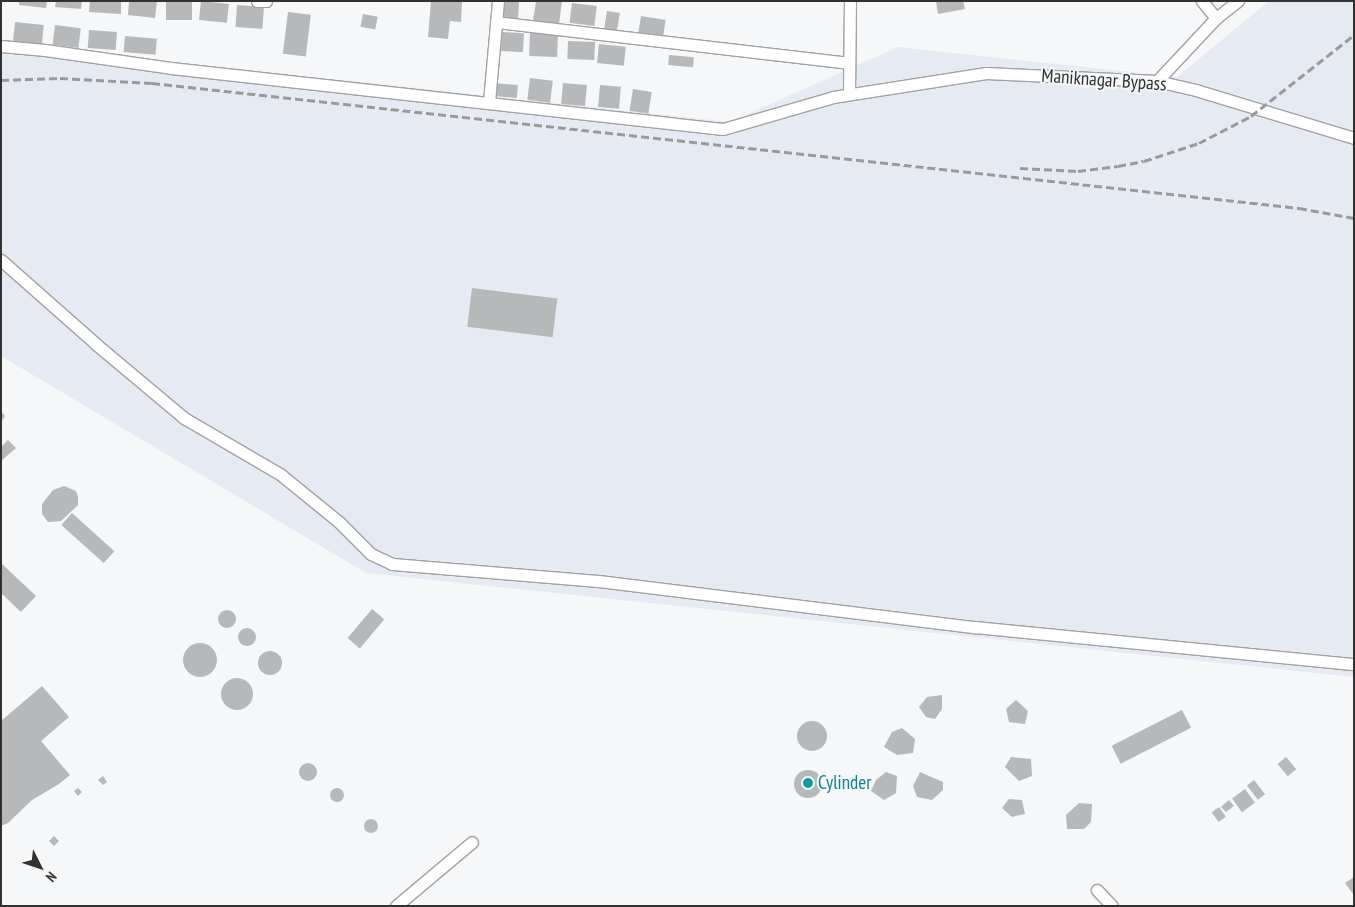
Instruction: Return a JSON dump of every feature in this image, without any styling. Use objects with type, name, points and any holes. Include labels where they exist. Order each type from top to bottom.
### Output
[{"type":"street","points":[[489,102],[498,1]]},
{"type":"street","points":[[849,94],[850,1]]},
{"type":"street","points":[[1202,1],[1216,18]]},
{"type":"street","points":[[1157,81],[1216,18],[1238,1]]},
{"type":"street","points":[[496,22],[849,63]]},
{"type":"street","name":"Maniknagar Bypass","points":[[1,46],[45,50],[171,68],[723,129],[849,94],[986,73],[1157,81],[1196,90],[1354,138]]},
{"type":"street","points":[[1,260],[97,345],[184,418],[280,474],[339,522],[372,554],[392,564],[598,581],[975,627],[1354,664]]},
{"type":"street","points":[[396,906],[472,842]]},
{"type":"street","points":[[1097,890],[1112,906]]},
{"type":"shaded area","points":[[1269,1],[1354,1],[1354,677],[366,573],[1,356],[1,43],[730,122],[898,47],[1177,77]]},
{"type":"building","points":[[19,1],[47,1],[46,8],[19,5]]},
{"type":"building","points":[[56,1],[82,1],[81,9],[55,7]]},
{"type":"building","points":[[90,1],[121,1],[121,14],[89,12]]},
{"type":"building","points":[[129,1],[157,1],[155,18],[128,15]]},
{"type":"building","points":[[166,1],[192,1],[192,20],[166,20]]},
{"type":"building","points":[[201,1],[229,4],[227,23],[199,20]]},
{"type":"building","points":[[431,1],[462,1],[461,22],[450,21],[448,39],[428,37]]},
{"type":"building","points":[[503,1],[519,1],[518,21],[501,19]]},
{"type":"building","points":[[536,1],[562,1],[559,24],[533,21]]},
{"type":"building","points":[[936,1],[963,1],[965,9],[938,14]]},
{"type":"building","points":[[572,3],[597,6],[594,26],[570,23]]},
{"type":"building","points":[[237,5],[264,7],[262,29],[235,27]]},
{"type":"building","points":[[607,11],[620,13],[617,32],[604,30]]},
{"type":"building","points":[[288,12],[311,15],[306,56],[283,54]]},
{"type":"building","points":[[363,14],[378,17],[375,30],[361,27]]},
{"type":"building","points":[[641,16],[666,20],[663,39],[638,35]]},
{"type":"building","points":[[15,22],[44,25],[42,44],[13,41]]},
{"type":"building","points":[[55,25],[81,28],[78,48],[53,45]]},
{"type":"building","points":[[89,30],[117,32],[116,50],[88,48]]},
{"type":"building","points":[[502,32],[524,33],[523,52],[501,51]]},
{"type":"building","points":[[530,32],[558,33],[557,57],[529,56]]},
{"type":"building","points":[[125,36],[157,39],[155,55],[124,52]]},
{"type":"building","points":[[568,41],[595,42],[594,60],[567,59]]},
{"type":"building","points":[[599,44],[626,47],[624,66],[597,63]]},
{"type":"building","points":[[669,55],[694,57],[693,67],[668,65]]},
{"type":"building","points":[[530,78],[553,81],[550,103],[527,100]]},
{"type":"building","points":[[494,83],[518,85],[517,98],[493,96]]},
{"type":"building","points":[[563,83],[587,85],[585,106],[561,104]]},
{"type":"building","points":[[600,85],[621,87],[619,109],[598,107]]},
{"type":"building","points":[[633,89],[652,92],[648,114],[630,111]]},
{"type":"building","points":[[472,288],[557,298],[553,337],[467,327]]},
{"type":"building","points":[[1,411],[5,416],[1,422]]},
{"type":"building","points":[[8,440],[16,448],[1,461],[1,447]]},
{"type":"building","points":[[64,486],[76,491],[78,505],[61,521],[48,522],[42,514],[42,504],[53,490]]},
{"type":"building","points":[[72,513],[114,551],[104,563],[61,525]]},
{"type":"building","points":[[1,563],[36,596],[21,612],[1,593]]},
{"type":"building","points":[[372,609],[384,619],[360,648],[348,638]]},
{"type":"building","points":[[227,610],[233,613],[236,619],[233,625],[227,628],[221,625],[218,619],[221,613]]},
{"type":"building","points":[[247,628],[255,633],[256,637],[251,645],[247,646],[239,641],[238,637],[243,629]]},
{"type":"building","points":[[200,643],[212,648],[217,660],[212,672],[200,677],[188,672],[183,660],[188,648]]},
{"type":"building","points":[[270,651],[275,652],[281,658],[281,668],[275,674],[270,675],[265,674],[259,668],[258,663],[259,658],[265,652]]},
{"type":"building","points":[[237,678],[249,682],[253,694],[249,706],[237,710],[225,706],[221,694],[225,682]]},
{"type":"building","points":[[42,686],[69,717],[41,741],[70,775],[32,800],[8,823],[1,826],[1,721]]},
{"type":"building","points":[[942,695],[942,709],[935,719],[926,717],[919,707],[927,697]]},
{"type":"building","points":[[1016,700],[1028,711],[1025,724],[1009,722],[1006,709]]},
{"type":"building","points":[[1182,710],[1191,728],[1121,764],[1112,746]]},
{"type":"building","points":[[812,721],[818,722],[826,730],[826,742],[818,750],[812,751],[806,750],[798,742],[797,736],[798,730],[806,722]]},
{"type":"building","points":[[902,728],[915,739],[913,753],[897,755],[884,747],[892,732]]},
{"type":"building","points":[[1011,757],[1031,759],[1032,776],[1019,781],[1005,767]]},
{"type":"building","points":[[1286,757],[1296,769],[1288,776],[1278,764]]},
{"type":"building","points":[[308,763],[314,766],[317,772],[314,778],[308,781],[302,778],[299,772],[302,766]]},
{"type":"building","name":"Cylinder","points":[[808,770],[818,774],[822,784],[818,794],[808,798],[798,794],[794,784],[798,774]]},
{"type":"building","points":[[886,772],[897,776],[896,793],[884,800],[871,791],[876,780]]},
{"type":"building","points":[[920,772],[943,782],[943,790],[932,800],[917,797],[913,786]]},
{"type":"building","points":[[103,776],[107,782],[103,785],[98,780]]},
{"type":"building","points":[[1254,780],[1265,794],[1258,800],[1247,786]]},
{"type":"building","points":[[78,788],[82,792],[78,796],[74,791]]},
{"type":"building","points":[[334,788],[340,788],[344,795],[340,802],[334,802],[330,798],[330,792]]},
{"type":"building","points":[[1245,789],[1255,803],[1242,812],[1232,798]]},
{"type":"building","points":[[1009,799],[1022,800],[1025,814],[1012,817],[1002,808]]},
{"type":"building","points":[[1229,800],[1234,806],[1226,812],[1221,807]]},
{"type":"building","points":[[1079,803],[1092,804],[1091,822],[1084,829],[1067,829],[1066,815]]},
{"type":"building","points":[[1219,807],[1226,817],[1219,822],[1212,812]]},
{"type":"building","points":[[368,819],[374,819],[378,826],[374,833],[368,833],[364,829],[364,823]]},
{"type":"building","points":[[54,836],[59,841],[54,846],[49,841]]},
{"type":"building","points":[[1354,877],[1354,895],[1345,883]]},
{"type":"railway","points":[[1020,168],[1078,171],[1118,166],[1144,161],[1199,143],[1251,116],[1354,35]]},
{"type":"railway","points":[[1,80],[60,78],[152,83],[1299,208],[1354,218]]},
{"type":"place","name":"Cylinder","points":[[808,783]]}]
